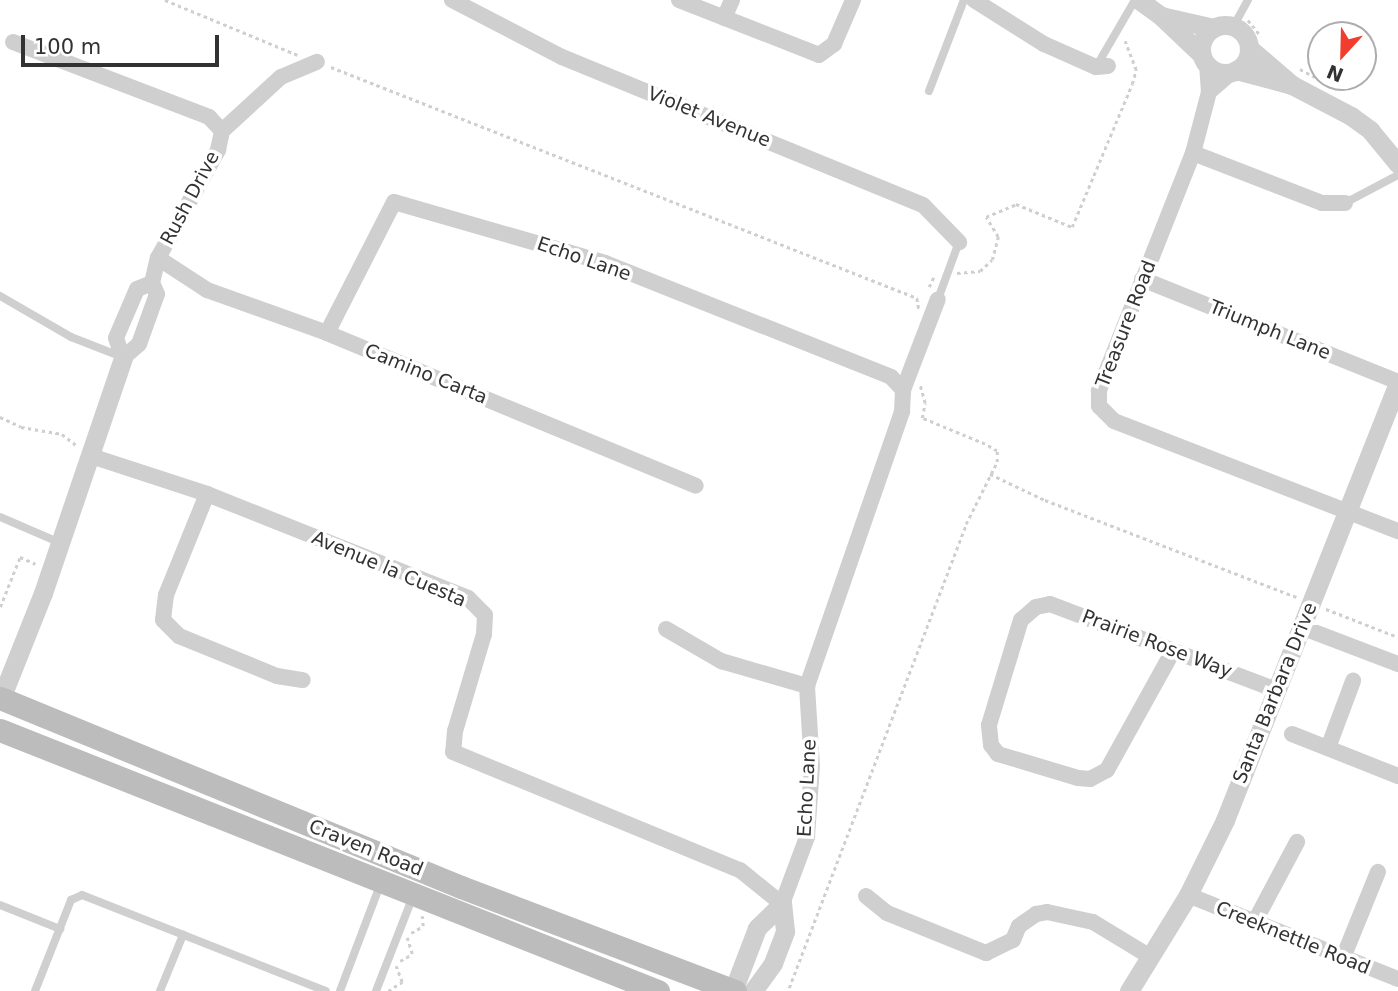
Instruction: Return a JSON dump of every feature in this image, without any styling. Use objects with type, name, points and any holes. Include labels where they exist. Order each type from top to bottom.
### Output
[{"type":"main road","name":"Craven Road","points":[[1,699],[449,882],[733,991]]},
{"type":"main road","name":"Craven Road","points":[[0,730],[383,879],[418,902],[658,991]]},
{"type":"street","name":"Violet Avenue","points":[[452,0],[562,57],[923,205],[959,242]]},
{"type":"street","points":[[679,0],[819,55],[834,44],[853,0]]},
{"type":"street","points":[[724,18],[732,0]]},
{"type":"street","points":[[974,0],[1044,44],[1102,67]]},
{"type":"street","points":[[1137,0],[1160,16],[1216,71],[1234,71],[1292,85],[1351,116],[1370,130],[1398,164]]},
{"type":"street","points":[[1160,16],[1228,23],[1243,33],[1292,85]]},
{"type":"street","points":[[1204,59],[1203,38],[1228,23]]},
{"type":"street","name":"Rush Drive","points":[[1,699],[43,593],[53,540],[84,455],[122,358],[139,344],[150,314],[157,294],[152,283],[158,258],[218,150],[222,131],[209,117],[13,42]]},
{"type":"street","points":[[1209,92],[1244,63],[1256,47]]},
{"type":"street","name":"Treasure Road","points":[[1204,59],[1209,92],[1193,153],[1099,391],[1099,406],[1105,415],[1398,531]]},
{"type":"street","points":[[222,131],[281,77],[317,62]]},
{"type":"street","points":[[1193,153],[1322,204],[1345,203]]},
{"type":"street","name":"Echo Lane","points":[[327,333],[394,202],[605,263],[907,383]]},
{"type":"street","name":"Camino Carta","points":[[158,258],[207,290],[327,333],[696,486]]},
{"type":"street","name":"Triumph Lane","points":[[1142,279],[1398,382]]},
{"type":"street","name":"Rush Drive","points":[[122,358],[116,338],[137,289],[152,283]]},
{"type":"street","name":"Echo Lane","points":[[733,991],[757,929],[782,904],[807,837],[812,766],[807,686],[902,411],[907,383],[937,299]]},
{"type":"street","points":[[130,306],[150,314]]},
{"type":"street","name":"Santa Barbara Drive","points":[[1131,990],[1188,895],[1225,820],[1398,382]]},
{"type":"street","name":"Avenue la Cuesta","points":[[84,455],[207,494],[468,598],[485,615],[453,752],[740,870],[782,904]]},
{"type":"street","points":[[207,494],[166,595],[163,620],[179,636],[277,676],[303,680]]},
{"type":"street","name":"Prairie Rose Way","points":[[1174,652],[1107,770],[1090,779],[1078,778],[998,754],[991,745],[989,725],[1021,620],[1037,607],[1050,604],[1276,690]]},
{"type":"street","points":[[1301,627],[1398,664]]},
{"type":"street","points":[[666,629],[721,661],[807,686]]},
{"type":"street","points":[[1328,748],[1353,681]]},
{"type":"street","points":[[1292,734],[1397,771]]},
{"type":"street","points":[[1254,923],[1297,842]]},
{"type":"street","points":[[1343,958],[1378,872]]},
{"type":"street","name":"Creeknettle Road","points":[[1188,895],[1398,979]]},
{"type":"street","points":[[866,896],[887,912],[986,953],[1013,940],[1018,926],[1036,914],[1047,912],[1093,922],[1149,956]]},
{"type":"street","name":"Echo Lane","points":[[752,991],[773,963],[785,930],[782,904]]},
{"type":"lane","points":[[929,91],[964,0]]},
{"type":"lane","points":[[1102,67],[1137,0]]},
{"type":"lane","points":[[1228,23],[1248,0]]},
{"type":"lane","points":[[1345,203],[1398,175]]},
{"type":"lane","points":[[937,299],[959,242]]},
{"type":"lane","points":[[0,296],[71,337],[122,358]]},
{"type":"lane","points":[[0,517],[53,540]]},
{"type":"lane","points":[[340,991],[383,879]]},
{"type":"lane","points":[[35,991],[71,900],[82,895],[326,991]]},
{"type":"lane","points":[[376,991],[418,902]]},
{"type":"lane","points":[[0,905],[60,929]]},
{"type":"lane","points":[[160,991],[183,934]]},
{"type":"path","points":[[165,0],[917,299],[925,335]]},
{"type":"path","points":[[1228,23],[1251,22],[1256,47]]},
{"type":"path","points":[[949,271],[972,273],[992,260],[998,237],[986,218],[1016,204],[1072,227],[1136,70],[1125,39]]},
{"type":"path","points":[[1289,63],[1307,73]]},
{"type":"path","points":[[789,988],[966,524],[997,463],[997,451],[922,418],[924,392],[907,383]]},
{"type":"path","points":[[0,417],[21,427],[62,434],[80,447],[84,455]]},
{"type":"path","points":[[990,474],[1045,500],[1398,637]]},
{"type":"path","points":[[33,577],[53,540]]},
{"type":"path","points":[[0,607],[20,557],[38,564]]},
{"type":"path","points":[[388,991],[402,982],[396,965],[412,954],[407,936],[423,926],[418,902]]}]
